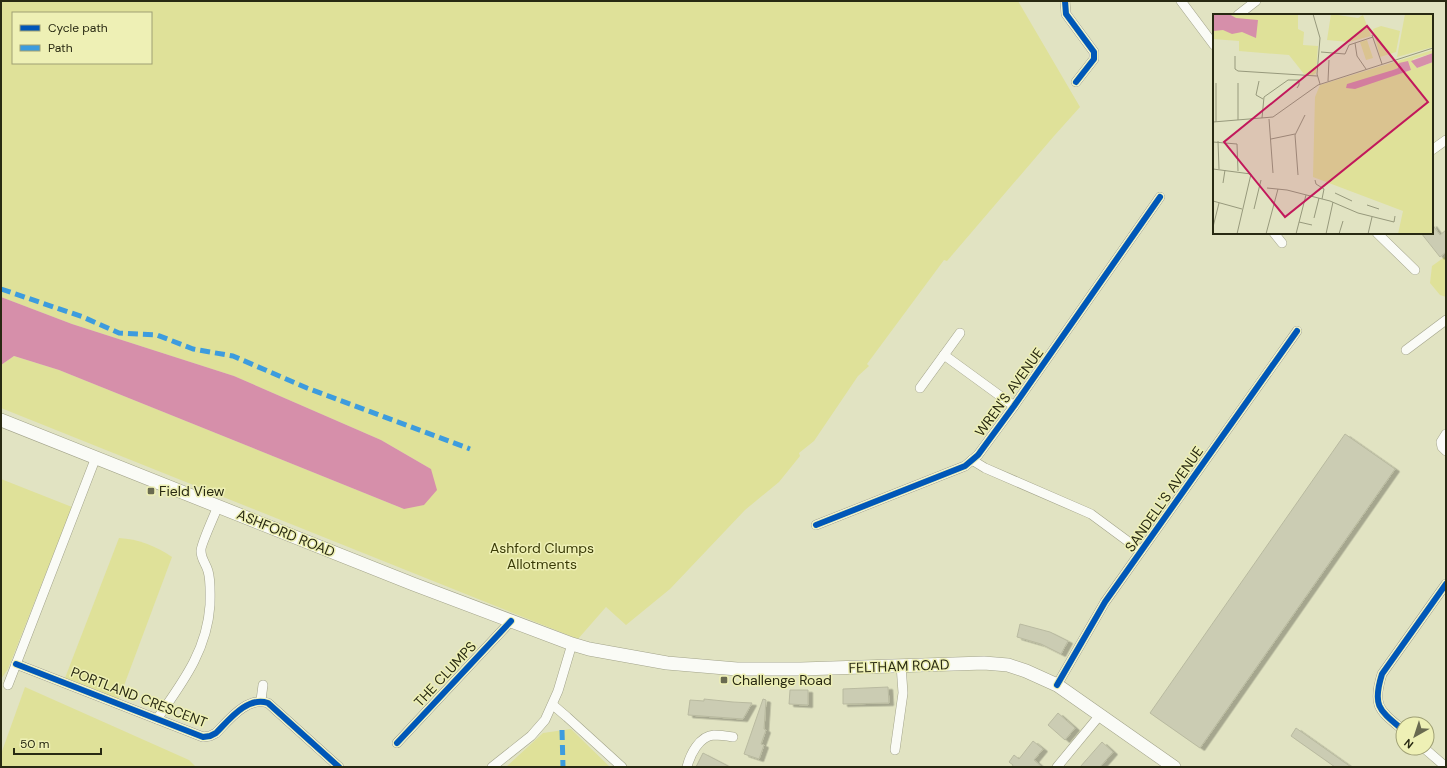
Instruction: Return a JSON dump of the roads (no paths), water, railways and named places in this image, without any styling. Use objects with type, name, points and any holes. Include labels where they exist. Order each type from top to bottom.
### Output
[{"type":"main road","name":"ASHFORD ROAD","points":[[1,420],[413,584],[572,644]]},
{"type":"main road","name":"FELTHAM ROAD","points":[[572,644],[589,649],[667,663],[737,669],[801,669],[984,663],[1008,665],[1026,670],[1057,685],[1174,767]]},
{"type":"street","points":[[1065,1],[1066,14],[1094,52],[1094,59],[1076,82]]},
{"type":"street","points":[[1181,1],[1211,35]]},
{"type":"street","points":[[1239,14],[1256,1]]},
{"type":"street","points":[[1433,149],[1446,140]]},
{"type":"street","name":"WREN'S AVENUE","points":[[816,525],[965,466],[978,455],[1160,197]]},
{"type":"street","points":[[1276,234],[1282,243]]},
{"type":"street","points":[[1378,234],[1415,270]]},
{"type":"street","points":[[1406,350],[1446,320]]},
{"type":"street","name":"SANDELL'S AVENUE","points":[[1057,685],[1105,602],[1297,331]]},
{"type":"street","points":[[920,388],[960,333]]},
{"type":"street","points":[[944,355],[1014,406]]},
{"type":"street","points":[[1445,450],[1441,442],[1446,434]]},
{"type":"street","points":[[8,686],[96,457]]},
{"type":"street","points":[[972,460],[985,468],[1091,514],[1141,551]]},
{"type":"street","points":[[157,719],[192,666],[207,627],[210,604],[208,571],[203,562],[200,550],[218,506]]},
{"type":"street","points":[[1395,723],[1386,716],[1379,705],[1377,691],[1382,674],[1446,584]]},
{"type":"street","name":"THE CLUMPS","points":[[397,743],[511,621]]},
{"type":"street","points":[[492,767],[531,736],[545,720],[558,691],[572,644]]},
{"type":"street","name":"PORTLAND CRESCENT","points":[[16,664],[203,737],[216,733],[244,706],[260,700]]},
{"type":"street","points":[[895,750],[902,693],[901,665]]},
{"type":"street","points":[[264,685],[260,700],[268,703],[339,767]]},
{"type":"street","points":[[552,706],[567,717],[622,767]]},
{"type":"street","points":[[1057,767],[1100,715]]},
{"type":"street","points":[[686,767],[690,756],[702,740],[712,735],[733,737]]},
{"type":"street","points":[[1433,756],[1446,767]]},
{"type":"place","name":"Field View","points":[[151,491]]},
{"type":"place","name":"Challenge Road","points":[[724,680]]},
{"type":"park label","name":"Ashford Clumps Allotments","points":[[542,556]]}]
